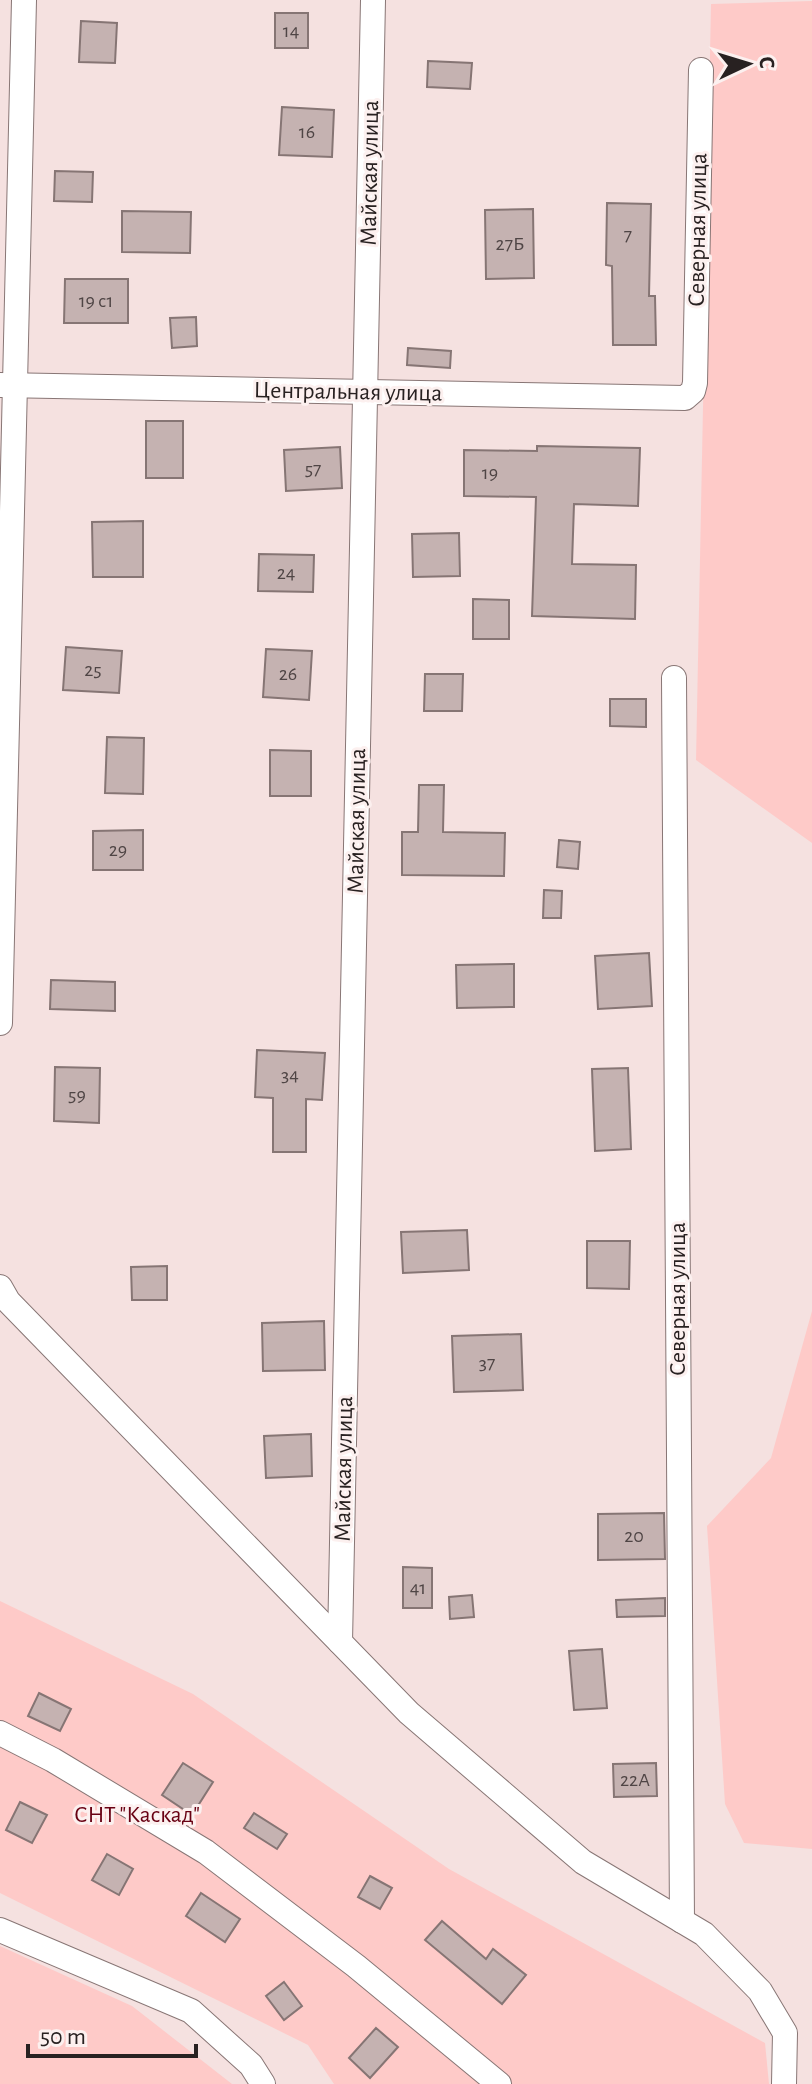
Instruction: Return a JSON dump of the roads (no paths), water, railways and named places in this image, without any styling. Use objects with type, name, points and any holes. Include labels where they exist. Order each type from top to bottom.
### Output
[{"type":"street","points":[[0,1023],[12,57],[24,0]]},
{"type":"street","name":"Майская улица","points":[[340,1642],[373,0]]},
{"type":"street","name":"Северная улица","points":[[693,391],[701,70]]},
{"type":"street","name":"Центральная улица","points":[[8,385],[676,398],[685,398],[693,391]]},
{"type":"street","name":"Северная улица","points":[[674,678],[682,1921]]},
{"type":"street","points":[[0,1287],[8,1301],[409,1713],[583,1862],[704,1934],[760,1991],[785,2033],[784,2084]]},
{"type":"street","points":[[0,1733],[53,1760],[206,1852],[356,1966],[499,2084]]},
{"type":"street","points":[[0,1930],[191,2011],[251,2065],[263,2084]]},
{"type":"park label","name":"СНТ \"Каскад\"","points":[[137,1815]]}]
